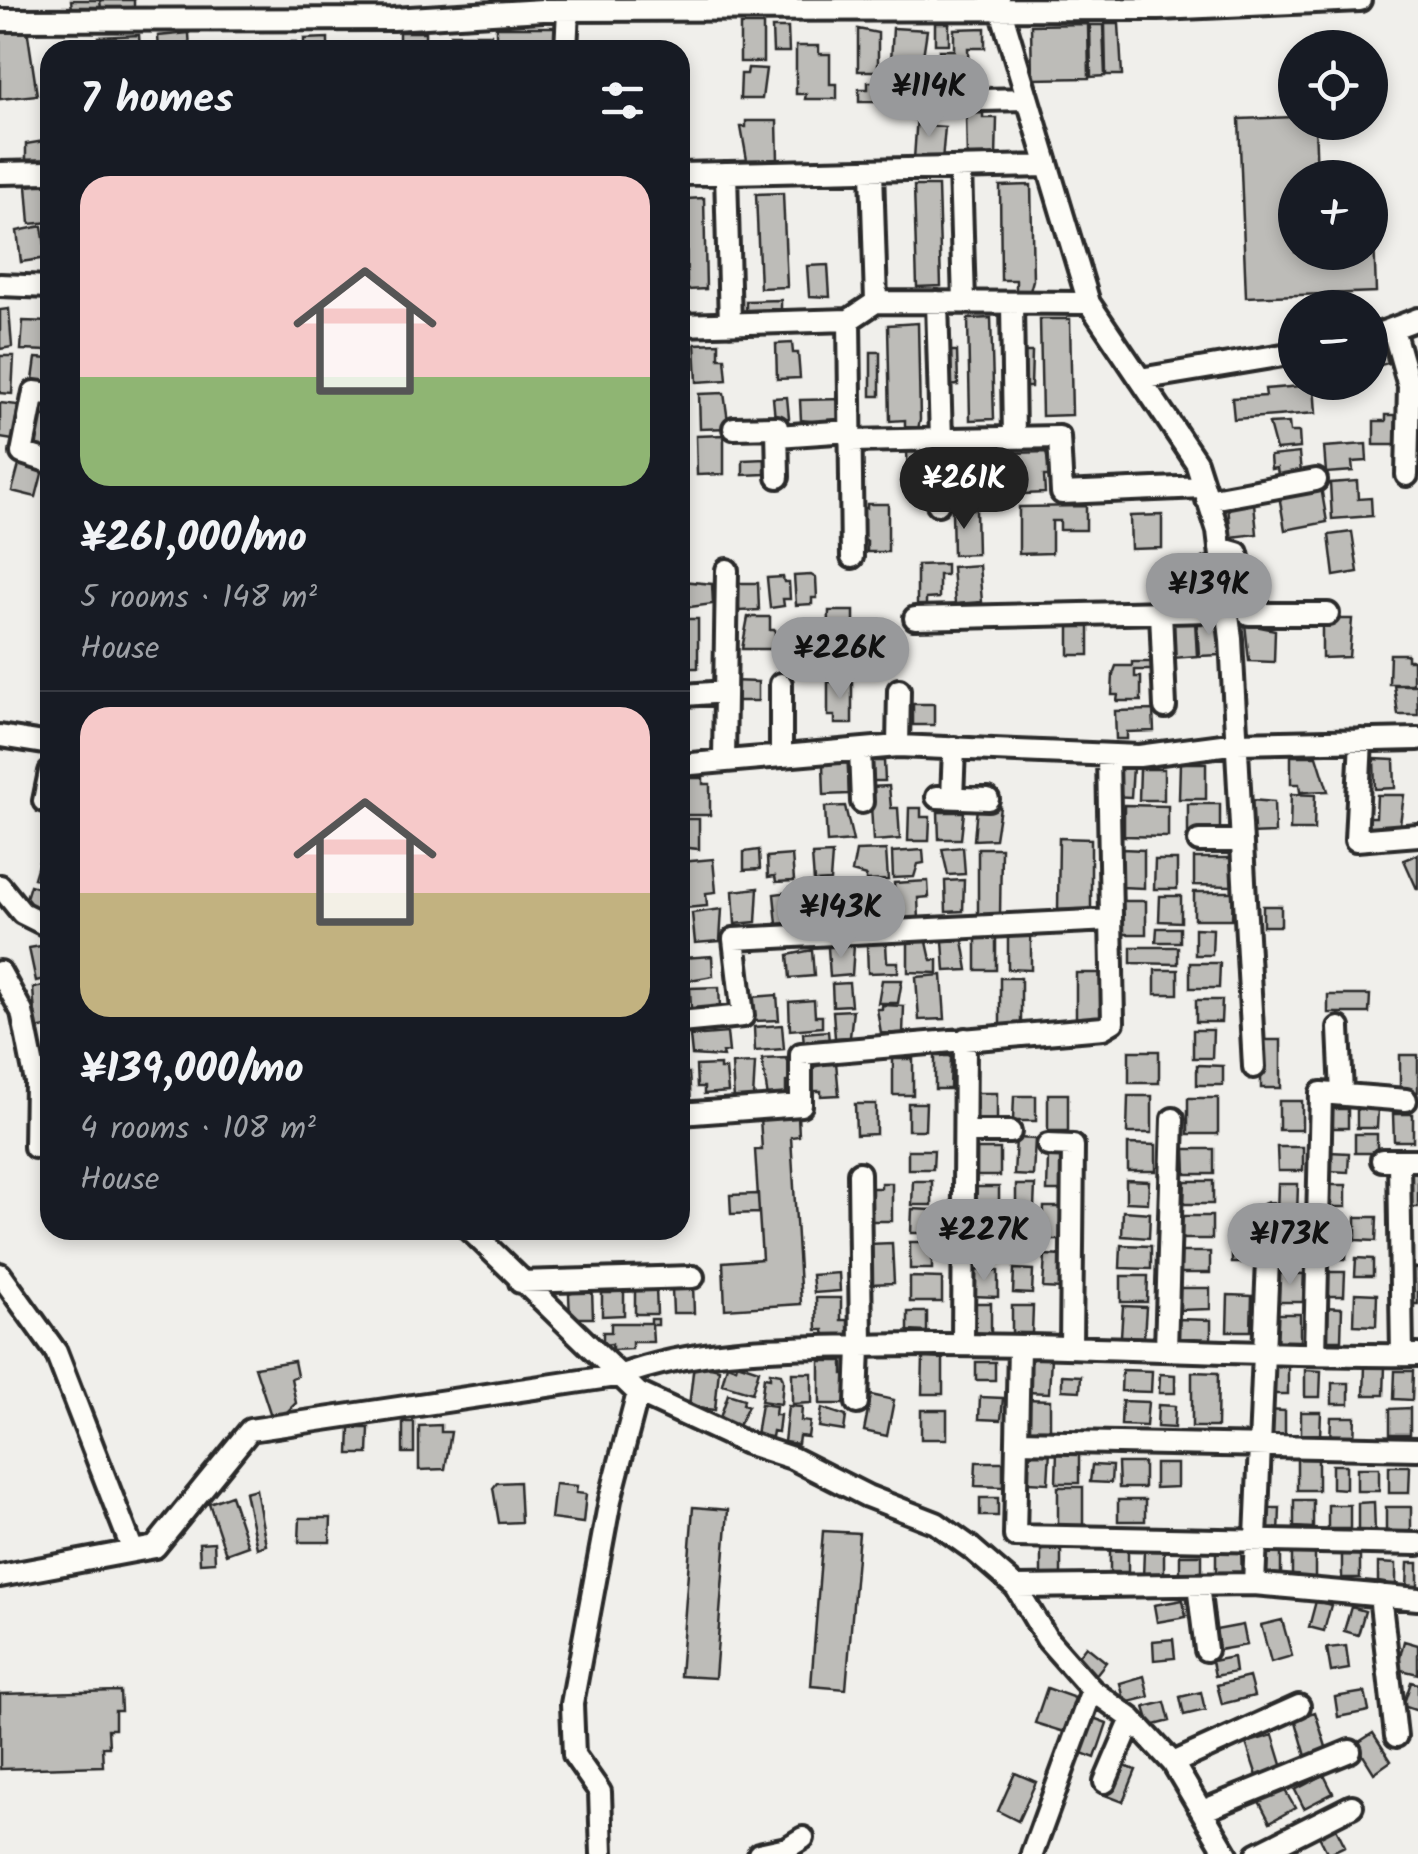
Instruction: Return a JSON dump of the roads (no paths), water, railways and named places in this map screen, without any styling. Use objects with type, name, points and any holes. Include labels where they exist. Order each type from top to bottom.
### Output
[{"type":"street","points":[[0,20],[419,9],[999,5],[1160,9],[1360,0]]},
{"type":"street","points":[[999,5],[1089,302],[1183,440],[1219,540],[1238,742],[1254,1067]]},
{"type":"street","points":[[566,40],[568,10]]},
{"type":"street","points":[[938,101],[1026,99]]},
{"type":"street","points":[[690,174],[1046,166]]},
{"type":"street","points":[[960,168],[964,302]]},
{"type":"street","points":[[872,170],[876,302]]},
{"type":"street","points":[[0,173],[40,172]]},
{"type":"street","points":[[726,173],[730,324]]},
{"type":"street","points":[[0,285],[40,287]]},
{"type":"street","points":[[690,326],[849,320],[876,302],[1089,302]]},
{"type":"street","points":[[937,302],[938,504]]},
{"type":"street","points":[[1012,302],[1014,438]]},
{"type":"street","points":[[1388,330],[1418,319]]},
{"type":"street","points":[[849,320],[852,556]]},
{"type":"street","points":[[1392,329],[1409,386],[1407,475]]},
{"type":"street","points":[[1140,379],[1278,356]]},
{"type":"street","points":[[40,393],[34,392],[22,453],[40,459]]},
{"type":"street","points":[[734,428],[777,427],[778,477]]},
{"type":"street","points":[[777,436],[937,440],[1058,437],[1062,493],[1204,493],[1316,480]]},
{"type":"street","points":[[915,618],[1210,611],[1205,536],[1219,540],[1236,554],[1250,614],[1328,614]]},
{"type":"street","points":[[724,759],[727,570]]},
{"type":"street","points":[[1160,612],[1165,707]]},
{"type":"street","points":[[781,684],[781,753]]},
{"type":"street","points":[[898,746],[900,690]]},
{"type":"street","points":[[690,694],[725,692]]},
{"type":"street","points":[[0,736],[40,742]]},
{"type":"street","points":[[690,764],[898,746],[1108,756],[1238,742],[1418,739]]},
{"type":"street","points":[[1361,740],[1356,840],[1418,835]]},
{"type":"street","points":[[954,748],[944,798],[988,798]]},
{"type":"street","points":[[860,750],[862,802]]},
{"type":"street","points":[[690,1113],[801,1105],[801,1054],[1103,1028],[1112,1022],[1108,756]]},
{"type":"street","points":[[1199,841],[1242,840]]},
{"type":"street","points":[[0,886],[22,914],[40,922]]},
{"type":"street","points":[[690,1021],[742,1016],[734,940],[1110,920]]},
{"type":"street","points":[[0,972],[22,1012],[36,1082],[35,1148]]},
{"type":"street","points":[[1339,1028],[1342,1094]]},
{"type":"street","points":[[963,1342],[965,1039]]},
{"type":"street","points":[[1316,1354],[1321,1093],[1406,1100]]},
{"type":"street","points":[[1166,1349],[1174,1120]]},
{"type":"street","points":[[964,1132],[1010,1132]]},
{"type":"street","points":[[1048,1145],[1073,1146],[1071,1347]]},
{"type":"street","points":[[0,1576],[155,1547],[250,1430],[622,1376],[666,1359],[963,1342],[1019,1347],[1410,1355],[1409,1266],[1400,1160]]},
{"type":"street","points":[[857,1403],[859,1173]]},
{"type":"street","points":[[1254,1584],[1270,1215]]},
{"type":"street","points":[[480,1240],[638,1392],[746,1443],[792,1458],[867,1496],[936,1522],[1016,1588],[1047,1639],[1092,1690],[1132,1719],[1173,1763],[1205,1810],[1227,1854]]},
{"type":"street","points":[[0,1274],[56,1352],[133,1550]]},
{"type":"street","points":[[520,1282],[693,1277]]},
{"type":"street","points":[[1019,1347],[1014,1536],[1418,1544]]},
{"type":"street","points":[[602,1854],[600,1792],[574,1755],[572,1704],[610,1500],[638,1392]]},
{"type":"street","points":[[1017,1440],[1259,1443],[1418,1450]]},
{"type":"street","points":[[1016,1588],[1254,1584],[1418,1599]]},
{"type":"street","points":[[1198,1585],[1206,1650]]},
{"type":"street","points":[[1380,1596],[1396,1736]]},
{"type":"street","points":[[1032,1854],[1092,1690]]},
{"type":"street","points":[[1173,1763],[1299,1706]]},
{"type":"street","points":[[1105,1782],[1132,1719]]},
{"type":"street","points":[[1205,1810],[1350,1750]]},
{"type":"street","points":[[1257,1854],[1352,1806]]},
{"type":"street","points":[[759,1854],[787,1848],[804,1838]]}]
